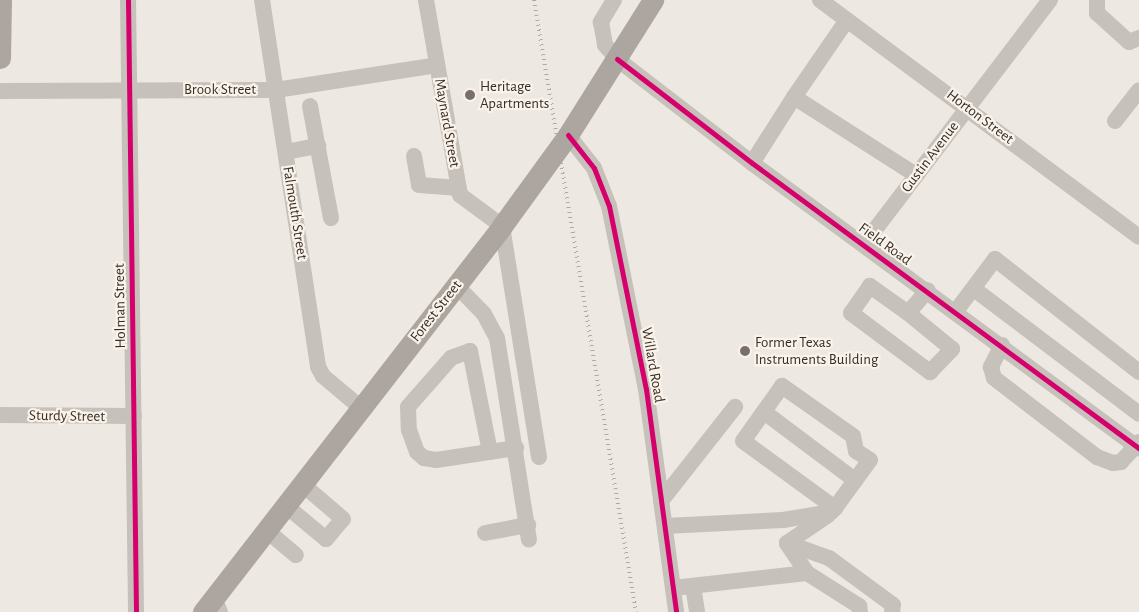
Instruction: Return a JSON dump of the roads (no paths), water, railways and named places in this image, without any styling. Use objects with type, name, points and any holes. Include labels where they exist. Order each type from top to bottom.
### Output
[{"type":"main road","points":[[0,58],[1,0]]},
{"type":"main road","name":"Forest Street","points":[[212,607],[266,530],[502,226],[568,135],[618,59],[653,0]]},
{"type":"street","name":"Holman Street","points":[[128,0],[136,612]]},
{"type":"street","name":"Falmouth Street","points":[[262,0],[318,367],[323,376],[361,408]]},
{"type":"street","name":"Maynard Street","points":[[426,0],[459,188],[464,199],[502,226]]},
{"type":"street","name":"Field Road","points":[[614,0],[601,22],[605,45],[618,59],[752,163],[928,290],[1138,446]]},
{"type":"street","name":"Horton Street","points":[[820,0],[968,107],[1139,237]]},
{"type":"street","name":"Gustin Avenue","points":[[864,244],[1050,0]]},
{"type":"street","points":[[1097,0],[1097,13],[1129,42],[1138,39]]},
{"type":"street","points":[[752,163],[794,97],[847,20]]},
{"type":"street","name":"Brook Street","points":[[0,91],[276,90],[437,65]]},
{"type":"street","points":[[1115,121],[1139,90]]},
{"type":"street","points":[[794,97],[916,175]]},
{"type":"street","points":[[310,106],[331,218]]},
{"type":"street","name":"Willard Road","points":[[568,135],[594,168],[609,206],[640,351],[676,612]]},
{"type":"street","points":[[286,152],[318,146]]},
{"type":"street","points":[[414,156],[419,185],[459,188]]},
{"type":"street","points":[[502,226],[539,457]]},
{"type":"street","points":[[956,311],[996,259],[1139,372]]},
{"type":"street","points":[[456,285],[484,314],[497,338],[529,532],[485,533]]},
{"type":"street","points":[[870,286],[908,314],[952,349],[930,372],[851,313],[870,286]]},
{"type":"street","points":[[974,289],[1139,414]]},
{"type":"street","points":[[908,314],[928,290]]},
{"type":"street","points":[[1002,345],[991,367],[994,378],[1097,457],[1112,463],[1121,462],[1138,446]]},
{"type":"street","points":[[490,452],[470,351],[450,358],[408,407],[409,430],[417,452],[424,458],[436,460],[490,452],[516,448]]},
{"type":"street","points":[[787,543],[833,510],[870,460],[856,451],[853,436],[782,386],[744,441],[833,510]]},
{"type":"street","points":[[661,501],[735,407]]},
{"type":"street","points":[[764,412],[855,480]]},
{"type":"street","name":"Sturdy Street","points":[[0,415],[134,416]]},
{"type":"street","points":[[286,505],[326,539],[344,519],[302,484]]},
{"type":"street","points":[[665,526],[783,520],[833,510]]},
{"type":"street","points":[[266,530],[296,555]]},
{"type":"street","points":[[787,543],[807,573],[859,606],[860,612]]},
{"type":"street","points":[[787,543],[829,558],[892,605],[892,612]]},
{"type":"street","points":[[673,588],[807,573]]},
{"type":"street","points":[[693,586],[697,612]]},
{"type":"railway","points":[[534,0],[636,612]]},
{"type":"place","name":"Heritage Apartments","points":[[470,95]]},
{"type":"place","name":"Former Texas Instruments Building","points":[[745,351]]}]
